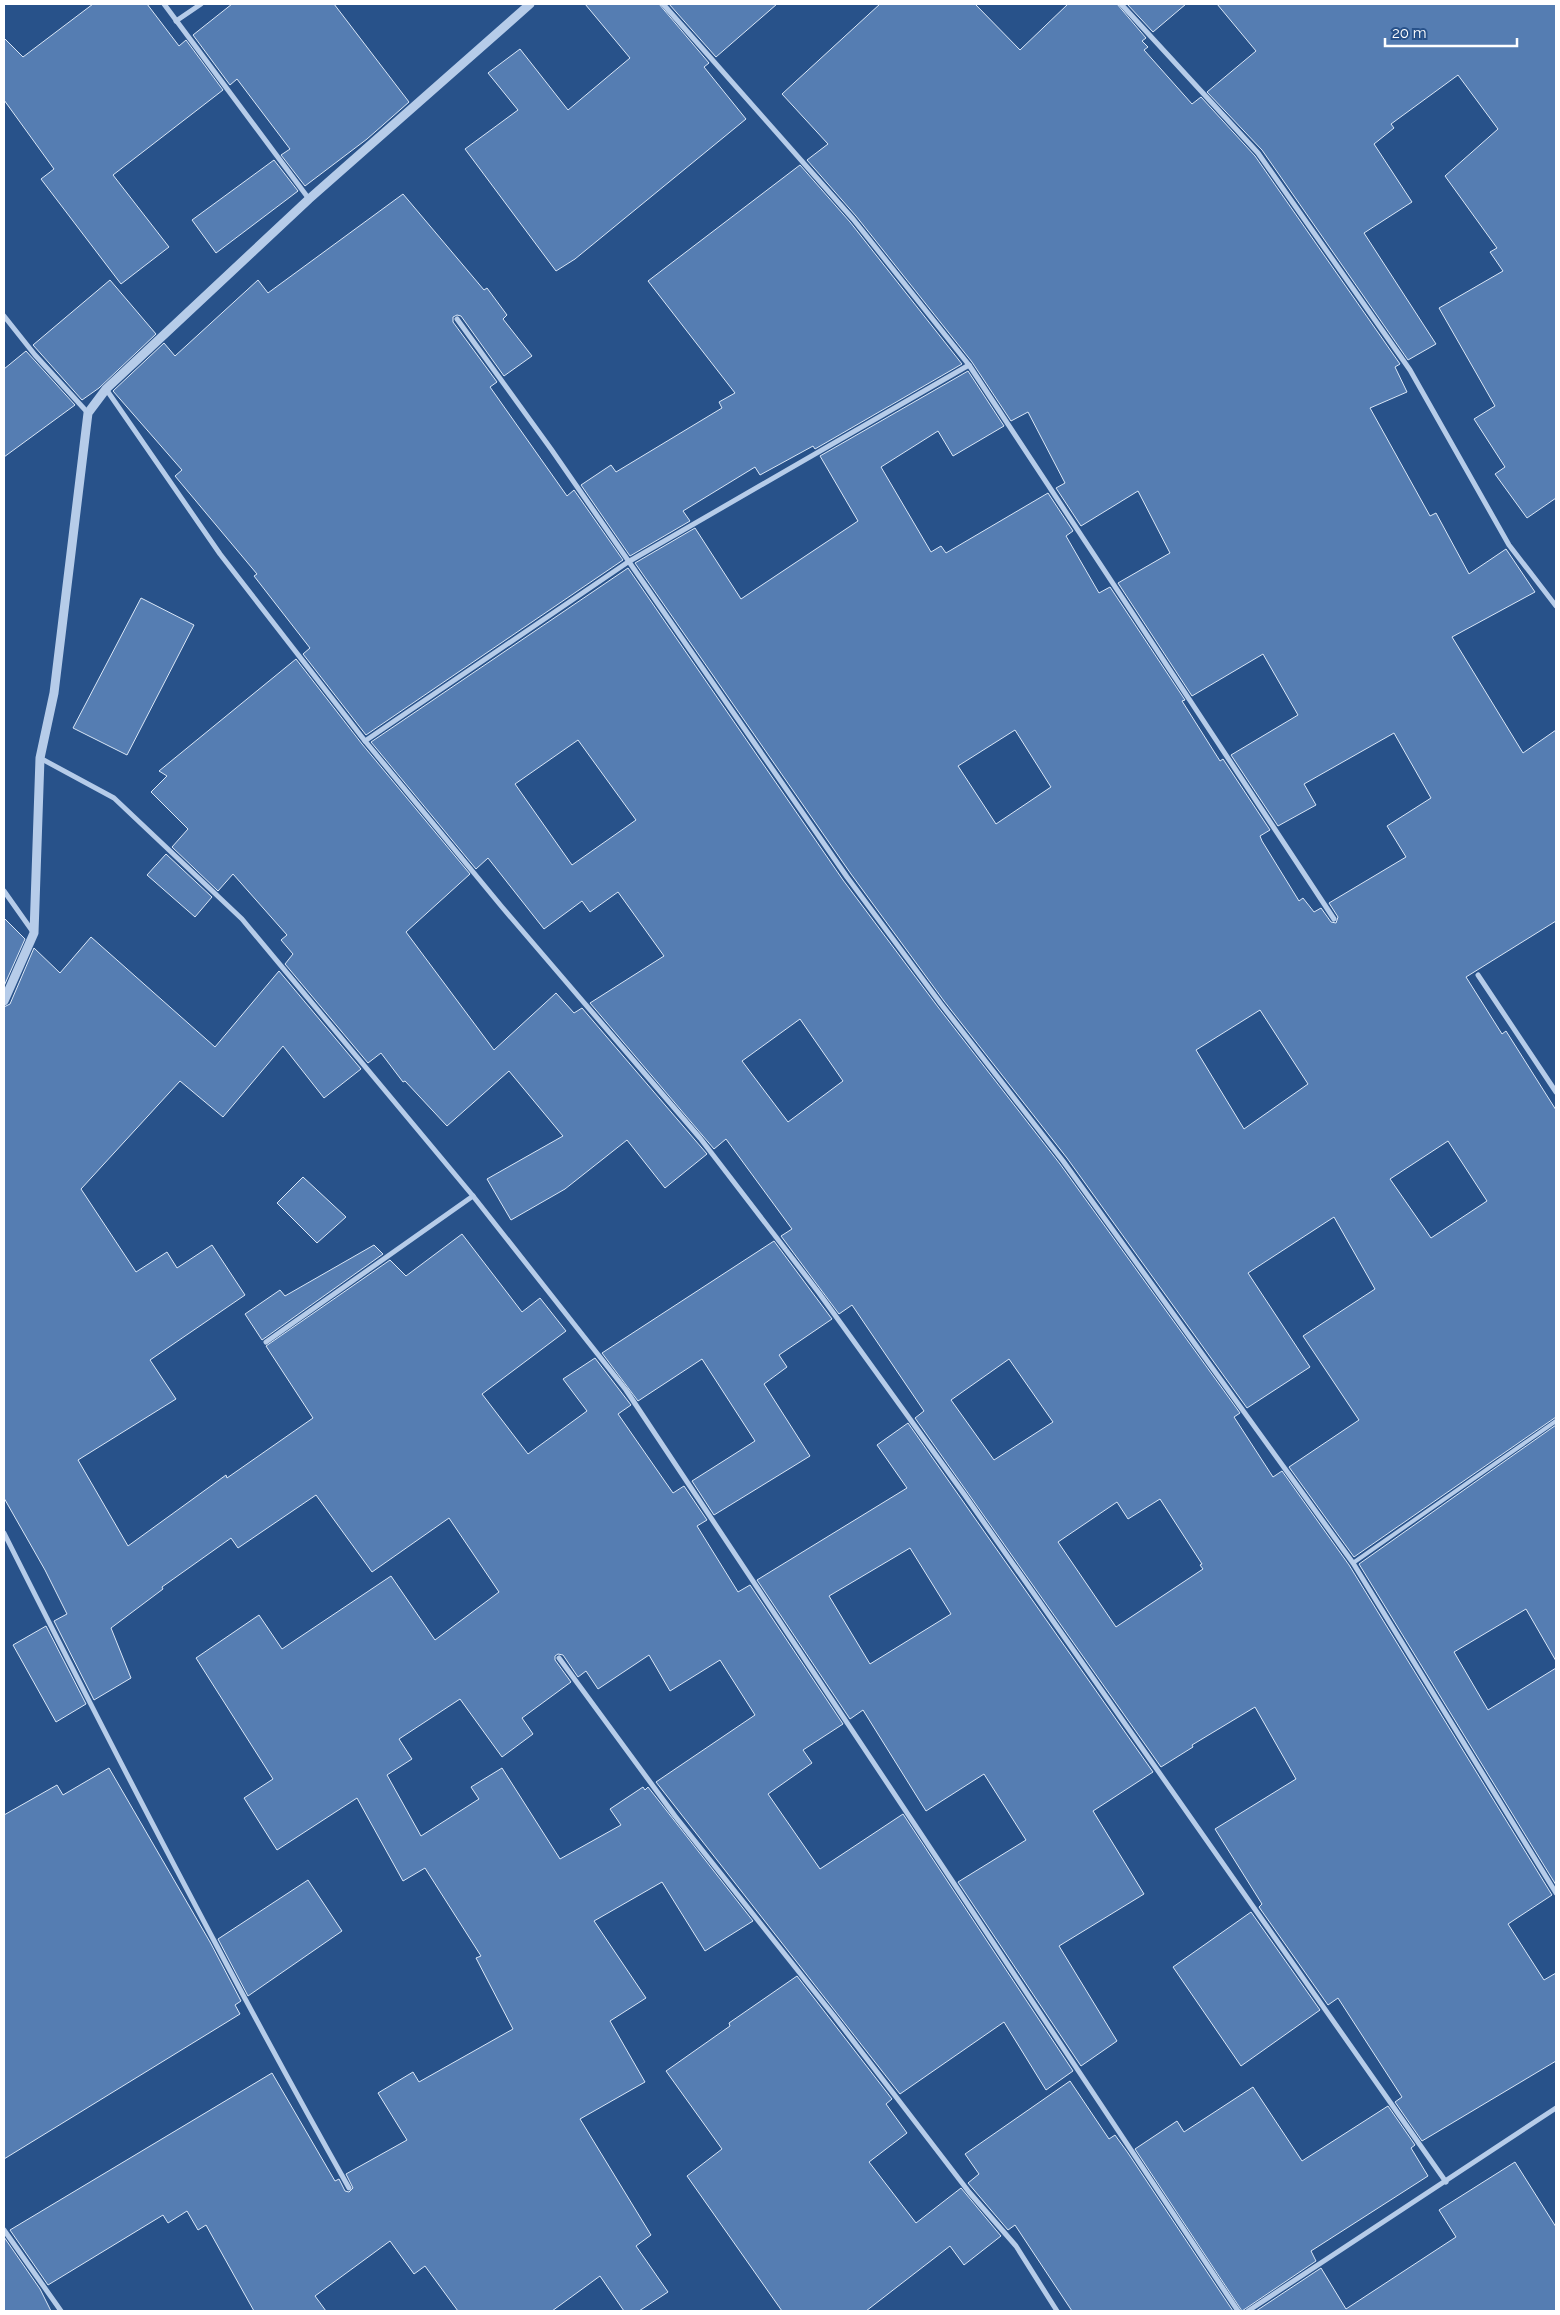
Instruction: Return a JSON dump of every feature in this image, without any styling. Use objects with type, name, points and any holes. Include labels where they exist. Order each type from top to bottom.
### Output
[{"type":"street","points":[[164,4],[309,199]]},
{"type":"street","points":[[176,21],[202,4]]},
{"type":"street","points":[[4,1001],[34,933],[40,758],[54,693],[88,413],[106,389],[309,199],[530,4]]},
{"type":"street","points":[[663,4],[853,219],[969,365],[1334,919]]},
{"type":"street","points":[[1121,4],[1258,153],[1410,370],[1509,545],[1556,606]]},
{"type":"street","points":[[4,316],[35,355],[88,413]]},
{"type":"street","points":[[457,320],[551,449],[846,877],[941,1004],[1063,1161],[1353,1563],[1556,1893]]},
{"type":"street","points":[[365,742],[628,562],[969,365]]},
{"type":"street","points":[[106,389],[220,554],[365,742],[502,907],[700,1138],[819,1293],[964,1494],[1446,2182]]},
{"type":"street","points":[[40,758],[114,798],[242,919],[473,1196],[626,1390],[1238,2311]]},
{"type":"street","points":[[4,891],[34,933]]},
{"type":"street","points":[[1478,976],[1556,1092]]},
{"type":"street","points":[[266,1342],[473,1196]]},
{"type":"street","points":[[4,1533],[100,1724],[283,2071],[349,2188]]},
{"type":"street","points":[[559,1658],[675,1816],[834,2016],[969,2192],[1016,2246],[1057,2311]]},
{"type":"street","points":[[1248,2311],[1556,2108]]},
{"type":"street","points":[[4,2230],[61,2311]]},
{"type":"lane","points":[[1353,1563],[1556,1421]]},
{"type":"building","points":[[93,4],[147,4],[179,46],[186,40],[223,90],[113,175],[169,247],[121,284],[41,179],[54,169],[4,100],[4,38],[23,57]]},
{"type":"building","points":[[232,4],[334,4],[409,102],[367,139],[305,186],[281,155],[290,149],[237,79],[230,85],[193,35]]},
{"type":"building","points":[[585,4],[659,4],[709,63],[704,67],[746,119],[575,259],[556,271],[465,149],[518,110],[488,73],[520,49],[568,110],[630,58]]},
{"type":"building","points":[[669,4],[777,4],[716,57]]},
{"type":"building","points":[[880,4],[975,4],[1020,50],[1068,4],[1117,4],[1146,38],[1142,41],[1148,47],[1144,50],[1192,104],[1201,97],[1255,156],[1400,364],[1395,367],[1407,392],[1370,408],[1430,516],[1436,513],[1469,574],[1506,549],[1535,592],[1452,637],[1523,753],[1556,730],[1556,921],[1466,977],[1502,1034],[1506,1031],[1556,1110],[1556,1417],[1354,1557],[1289,1467],[1359,1420],[1303,1336],[1375,1289],[1334,1217],[1248,1273],[1310,1367],[1247,1408],[1067,1158],[944,1001],[851,874],[635,563],[695,528],[741,599],[858,521],[820,456],[968,371],[1004,426],[953,456],[938,431],[881,467],[931,552],[941,546],[946,553],[1048,493],[1073,531],[1066,536],[1099,593],[1110,587],[1185,700],[1182,701],[1220,761],[1223,759],[1270,830],[1260,836],[1262,841],[1299,901],[1303,898],[1314,912],[1321,908],[1331,922],[1336,923],[1338,917],[1329,903],[1406,857],[1387,826],[1431,798],[1394,733],[1304,784],[1316,805],[1278,826],[1231,755],[1298,715],[1263,654],[1192,696],[1118,583],[1170,553],[1138,491],[1081,526],[1056,488],[1065,483],[1028,412],[1011,421],[972,362],[856,216],[807,160],[828,144],[782,94]],"holes":[[[1015,730],[1051,787],[996,824],[958,766]],[[1260,1010],[1308,1084],[1244,1129],[1196,1050]],[[1448,1141],[1487,1201],[1431,1238],[1390,1179]]]},
{"type":"building","points":[[1127,4],[1186,4],[1153,32]]},
{"type":"building","points":[[1217,4],[1556,4],[1556,498],[1527,518],[1495,474],[1505,467],[1474,419],[1495,406],[1439,308],[1503,271],[1490,252],[1497,248],[1445,176],[1498,129],[1458,75],[1391,124],[1394,128],[1374,144],[1412,202],[1364,233],[1436,344],[1408,360],[1262,150],[1207,92],[1256,51]]},
{"type":"building","points":[[274,160],[298,191],[216,253],[192,220]]},
{"type":"building","points":[[800,165],[850,222],[962,364],[815,449],[813,446],[760,475],[755,467],[683,511],[690,521],[630,556],[581,485],[611,465],[616,472],[722,408],[719,402],[735,393],[648,281]]},
{"type":"building","points":[[403,194],[484,290],[487,288],[507,315],[503,319],[532,356],[504,376],[461,316],[453,317],[453,322],[497,382],[490,387],[567,496],[574,490],[623,560],[366,735],[303,654],[310,648],[254,576],[257,574],[175,476],[182,470],[113,391],[164,343],[175,356],[258,280],[268,293]]},
{"type":"building","points":[[110,280],[156,334],[99,388],[82,400],[33,345]]},
{"type":"building","points":[[26,351],[75,405],[4,457],[4,369]]},
{"type":"building","points":[[628,568],[843,880],[938,1007],[1060,1164],[1240,1413],[1234,1417],[1273,1477],[1282,1471],[1349,1565],[1552,1895],[1508,1924],[1544,1980],[1556,1973],[1556,2061],[1422,2141],[1395,2102],[1402,2097],[1338,1998],[1328,2005],[1259,1907],[1262,1904],[1215,1829],[1296,1779],[1255,1707],[1192,1745],[1193,1747],[1161,1767],[915,1418],[924,1411],[852,1305],[839,1314],[781,1236],[792,1229],[726,1139],[714,1149],[590,1003],[664,956],[618,892],[590,912],[582,901],[544,929],[488,858],[476,869],[371,742]],"holes":[[[578,740],[636,820],[572,865],[515,784]],[[800,1019],[843,1081],[788,1122],[742,1061]],[[1009,1359],[1053,1422],[994,1460],[951,1400]],[[1160,1499],[1202,1564],[1200,1565],[1203,1569],[1116,1627],[1058,1542],[1117,1502],[1128,1519]]]},
{"type":"building","points":[[141,598],[194,625],[127,755],[73,728]]},
{"type":"building","points":[[296,659],[362,744],[470,874],[406,932],[494,1050],[556,993],[574,1013],[582,1008],[707,1154],[665,1188],[627,1140],[565,1189],[511,1220],[487,1179],[563,1136],[509,1071],[447,1126],[405,1081],[403,1082],[381,1053],[368,1063],[285,964],[293,954],[281,940],[287,935],[233,874],[218,891],[172,847],[188,829],[151,792],[167,776],[159,771]]},
{"type":"building","points":[[166,854],[212,897],[195,917],[147,875]]},
{"type":"building","points":[[4,918],[25,939],[4,986]]},
{"type":"building","points":[[91,937],[215,1047],[279,971],[361,1069],[324,1098],[283,1046],[223,1117],[180,1081],[81,1189],[136,1272],[167,1252],[177,1268],[212,1245],[245,1295],[150,1360],[176,1399],[78,1460],[128,1546],[226,1475],[227,1478],[313,1418],[266,1346],[390,1260],[406,1276],[462,1234],[522,1312],[540,1298],[566,1331],[482,1394],[528,1454],[587,1411],[563,1379],[595,1358],[631,1405],[618,1414],[673,1493],[684,1486],[707,1520],[697,1526],[738,1592],[750,1585],[843,1724],[803,1750],[812,1763],[768,1794],[820,1869],[903,1814],[1073,2071],[1046,2090],[1004,2022],[900,2094],[656,1782],[755,1715],[720,1660],[670,1691],[649,1655],[598,1689],[586,1671],[578,1677],[563,1655],[558,1654],[555,1656],[555,1660],[571,1682],[522,1718],[533,1734],[502,1757],[460,1699],[399,1739],[412,1759],[387,1775],[421,1836],[479,1799],[471,1787],[502,1768],[560,1859],[621,1825],[610,1809],[643,1787],[645,1790],[648,1787],[753,1921],[705,1951],[662,1882],[594,1921],[646,1998],[610,2021],[645,2082],[580,2119],[651,2235],[636,2246],[668,2292],[639,2311],[624,2311],[600,2276],[552,2311],[458,2311],[425,2266],[414,2274],[390,2241],[315,2296],[326,2311],[254,2311],[206,2225],[198,2230],[187,2211],[168,2223],[163,2215],[48,2285],[10,2230],[272,2073],[335,2181],[339,2179],[345,2191],[349,2192],[353,2188],[346,2174],[407,2140],[378,2093],[413,2072],[419,2082],[513,2029],[476,1958],[481,1956],[425,1868],[403,1881],[357,1798],[277,1850],[244,1798],[273,1779],[196,1658],[259,1615],[282,1649],[391,1576],[435,1640],[499,1592],[449,1518],[372,1572],[316,1495],[238,1548],[231,1538],[162,1587],[163,1589],[111,1628],[131,1678],[94,1700],[54,1621],[67,1614],[45,1570],[4,1498],[4,1007],[10,1004],[34,948],[60,973]]},
{"type":"building","points":[[303,1177],[346,1217],[317,1243],[277,1203]]},
{"type":"building","points":[[774,1241],[832,1319],[779,1355],[787,1367],[764,1384],[810,1456],[714,1515],[692,1481],[755,1441],[702,1359],[638,1401],[602,1353]]},
{"type":"building","points":[[374,1245],[383,1254],[262,1340],[245,1314],[280,1290],[285,1296]]},
{"type":"building","points":[[908,1423],[1153,1772],[1093,1811],[1144,1894],[1059,1946],[1117,2041],[1081,2066],[958,1882],[1026,1840],[984,1774],[926,1811],[863,1710],[850,1719],[757,1580],[907,1488],[877,1445]],"holes":[[[910,1548],[951,1614],[870,1664],[829,1596]]]},
{"type":"building","points":[[1556,1425],[1556,1661],[1526,1609],[1454,1652],[1488,1710],[1556,1668],[1556,1885],[1359,1564]]},
{"type":"building","points":[[46,1626],[86,1704],[56,1722],[13,1645]]},
{"type":"building","points":[[109,1768],[210,1942],[241,2001],[235,2005],[240,2014],[4,2159],[4,1815],[57,1785],[63,1795]]},
{"type":"building","points":[[308,1880],[342,1931],[248,1996],[218,1939]]},
{"type":"building","points":[[1251,1912],[1320,2010],[1241,2066],[1173,1967]]},
{"type":"building","points":[[797,1976],[892,2099],[886,2104],[907,2133],[869,2162],[916,2223],[961,2188],[1001,2236],[964,2265],[950,2246],[866,2311],[782,2311],[687,2176],[722,2149],[666,2071],[730,2026],[729,2023]]},
{"type":"building","points":[[1070,2081],[1109,2139],[1115,2135],[1128,2153],[1233,2311],[1072,2311],[1015,2225],[1008,2230],[968,2183],[979,2174],[965,2154]]},
{"type":"building","points":[[1253,2087],[1302,2161],[1388,2106],[1415,2145],[1411,2148],[1428,2176],[1311,2251],[1316,2261],[1242,2311],[1135,2149],[1177,2121],[1184,2132]]},
{"type":"building","points":[[1515,2162],[1556,2227],[1556,2311],[1256,2311],[1321,2268],[1346,2309],[1456,2237],[1439,2210]]},
{"type":"building","points":[[4,2237],[40,2289],[51,2311],[4,2311]]}]
